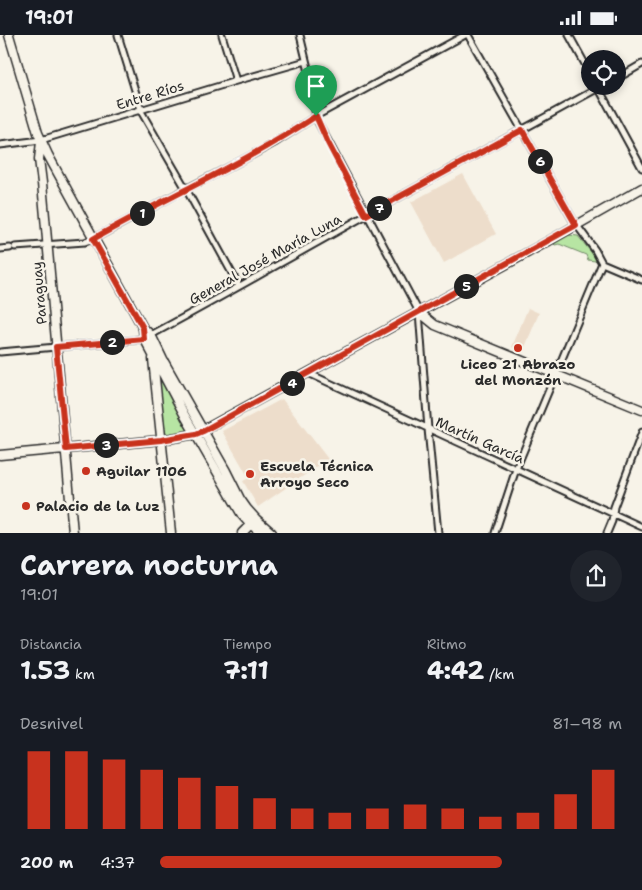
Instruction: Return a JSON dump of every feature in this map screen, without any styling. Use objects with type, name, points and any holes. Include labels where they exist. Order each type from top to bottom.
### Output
[{"type":"street","points":[[8,35],[41,140],[93,239],[200,433],[242,515],[272,533]]},
{"type":"street","points":[[118,35],[141,110],[239,286]]},
{"type":"street","points":[[222,35],[236,81]]},
{"type":"street","points":[[300,35],[316,116],[328,143],[419,312],[434,325],[642,410]]},
{"type":"street","points":[[0,249],[85,242],[93,239],[236,164],[276,142],[316,116],[467,35],[576,225],[595,250],[602,263],[642,280]]},
{"type":"street","points":[[569,35],[581,57]]},
{"type":"street","name":"Entre Ríos","points":[[0,145],[41,140],[306,61]]},
{"type":"street","points":[[626,73],[642,64]]},
{"type":"street","name":"General José María Luna","points":[[0,352],[147,337],[208,305],[366,215],[585,95]]},
{"type":"street","points":[[603,95],[642,167]]},
{"type":"street","name":"Paraguay","points":[[41,140],[39,159],[73,533]]},
{"type":"street","points":[[0,455],[161,440],[200,433],[642,188]]},
{"type":"street","points":[[495,533],[516,469],[602,263]]},
{"type":"street","points":[[419,312],[438,533]]},
{"type":"street","points":[[420,332],[425,327],[434,325]]},
{"type":"street","points":[[147,337],[152,355],[171,533]]},
{"type":"street","points":[[152,355],[200,433]]},
{"type":"street","name":"Martín García","points":[[308,373],[642,527]]},
{"type":"street","points":[[607,533],[612,521],[614,507],[642,432]]},
{"type":"street","points":[[242,533],[253,522]]},
{"type":"street","points":[[253,522],[261,533]]},
{"type":"shaded area","points":[[463,174],[496,234],[444,263],[411,202]]},
{"type":"shaded area","points":[[528,308],[539,313],[523,352],[512,347]]},
{"type":"shaded area","points":[[282,399],[328,459],[258,507],[243,481],[249,478],[222,431]]},
{"type":"green space","points":[[569,235],[578,236],[596,260],[588,260],[586,255],[559,244],[554,244]]},
{"type":"green space","points":[[159,377],[188,427],[187,431],[166,435],[163,433]]},
{"type":"place","name":"Liceo 21 Abrazo del Monzón","points":[[518,348]]},
{"type":"place","name":"Aguilar 1106","points":[[86,471]]},
{"type":"place","name":"Escuela Técnica Arroyo Seco","points":[[250,474]]},
{"type":"place","name":"Palacio de la Luz","points":[[26,506]]},
{"type":"route","points":[[316,116],[366,215],[522,130],[576,225],[203,431],[161,440],[66,449],[56,347],[144,339],[143,328],[93,239],[276,142],[316,116]]}]
